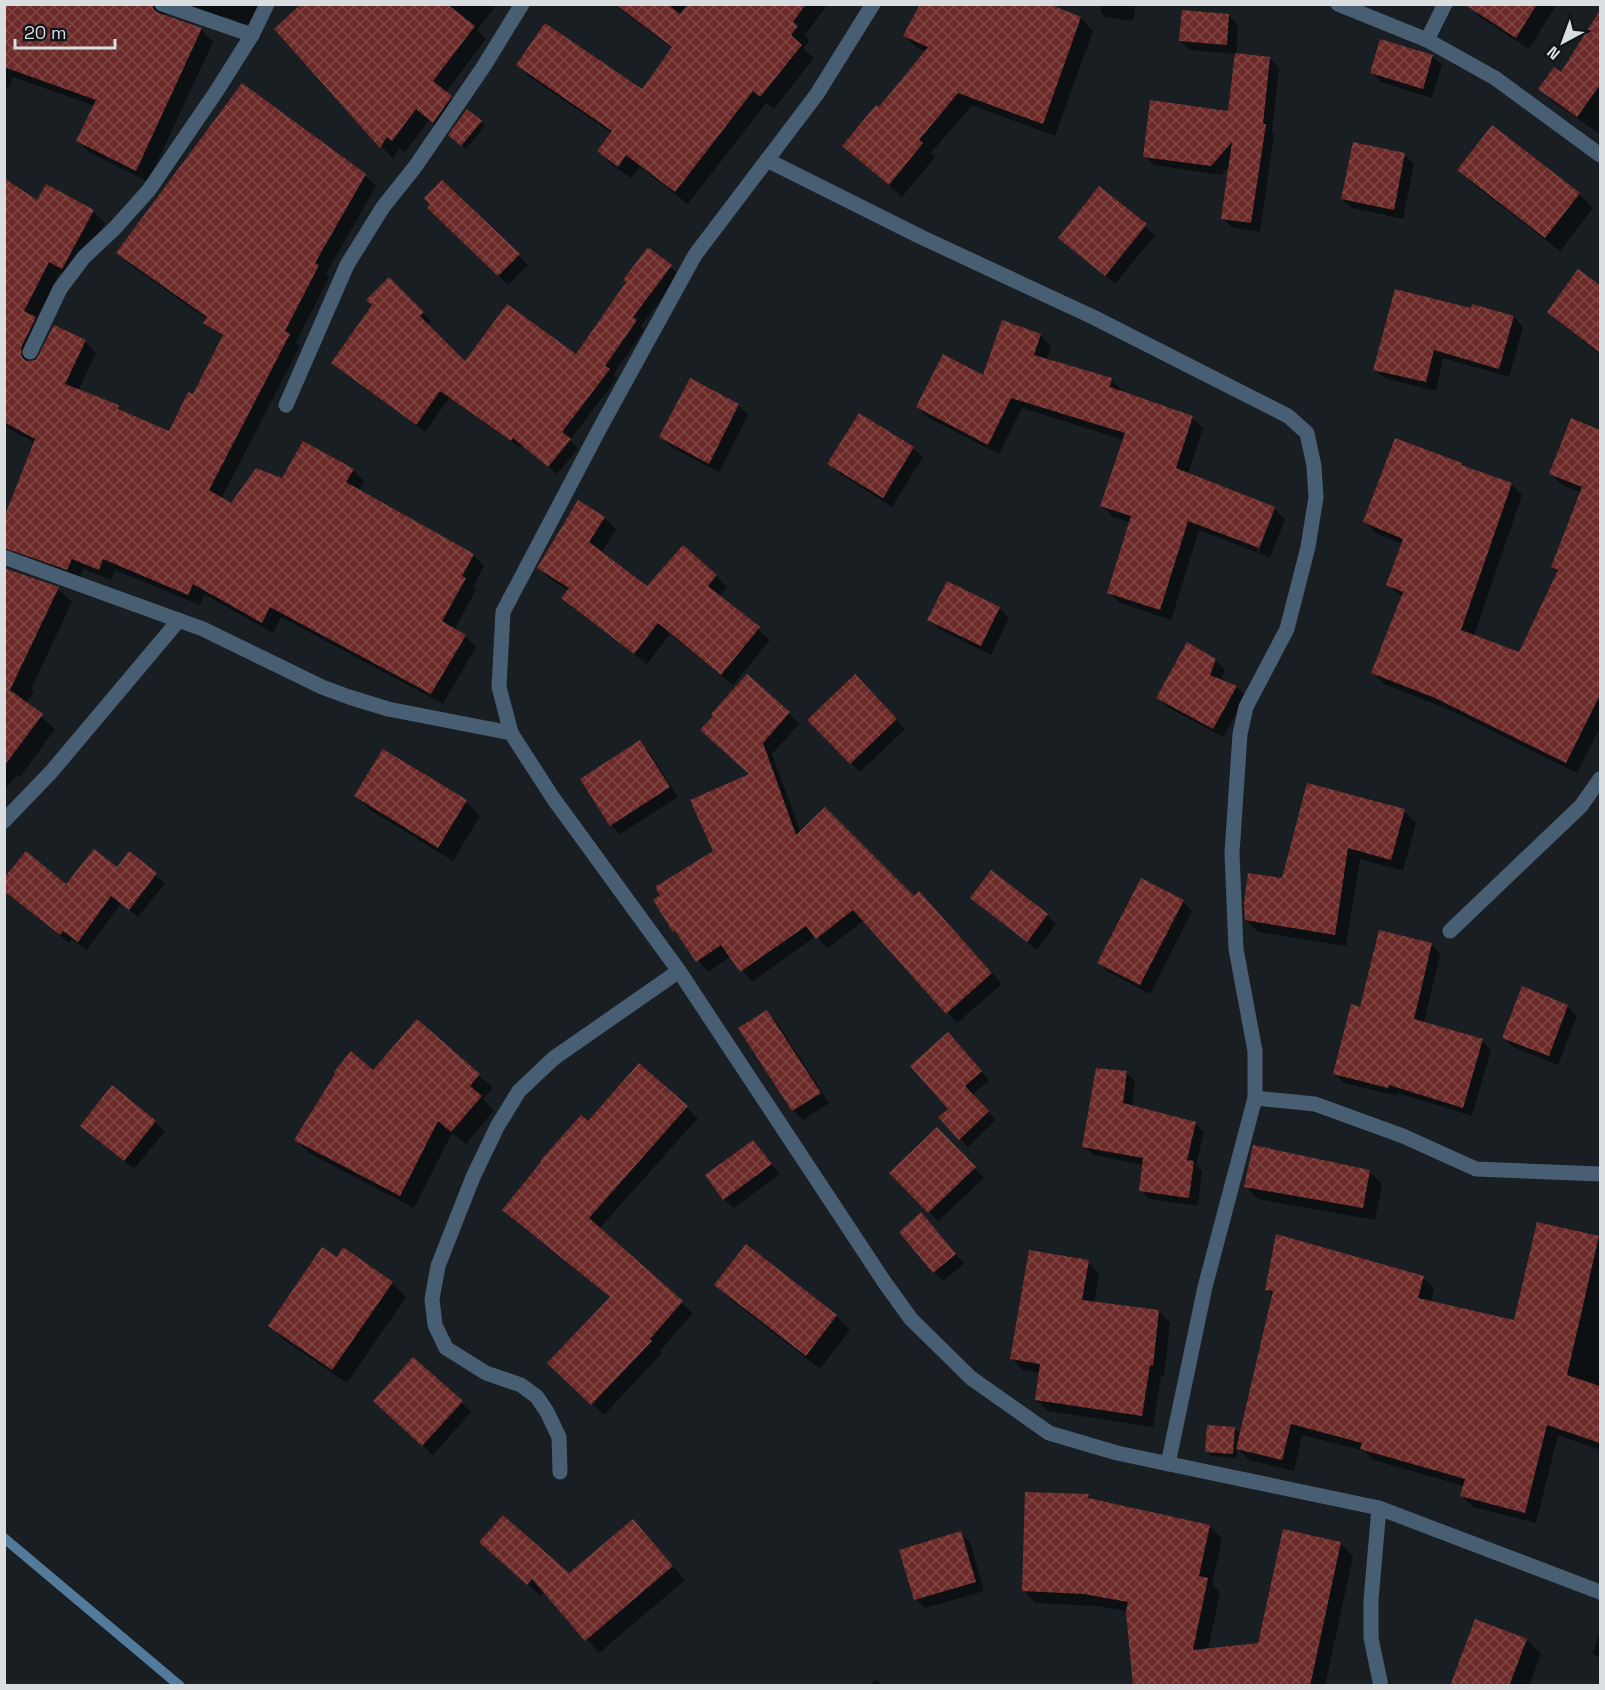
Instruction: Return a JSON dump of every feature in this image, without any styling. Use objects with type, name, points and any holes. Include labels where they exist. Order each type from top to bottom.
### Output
[{"type":"street","points":[[162,4],[252,34]]},
{"type":"street","points":[[30,352],[60,289],[84,257],[114,229],[149,190],[216,93],[252,34],[267,4]]},
{"type":"street","points":[[286,405],[347,265],[383,207],[415,167],[484,66],[522,4]]},
{"type":"street","points":[[873,4],[817,94],[696,255],[601,426],[503,612],[499,687],[511,733],[553,798],[679,971],[911,1319],[972,1378],[1049,1433],[1117,1453],[1379,1508],[1600,1592]]},
{"type":"street","points":[[1338,4],[1427,40],[1495,78],[1600,155]]},
{"type":"street","points":[[1427,40],[1445,4]]},
{"type":"street","points":[[767,160],[921,237],[1093,317],[1288,416],[1307,433],[1314,466],[1316,497],[1308,547],[1287,629],[1246,707],[1240,734],[1232,853],[1233,899],[1236,949],[1255,1051],[1255,1098],[1205,1287],[1168,1464]]},
{"type":"street","points":[[4,558],[203,629],[322,687],[349,697],[388,709],[511,733]]},
{"type":"street","points":[[4,821],[52,771],[179,620]]},
{"type":"street","points":[[1450,931],[1581,806],[1600,779]]},
{"type":"street","points":[[560,1472],[559,1437],[537,1397],[521,1385],[486,1373],[446,1348],[435,1325],[432,1299],[438,1266],[473,1177],[497,1126],[519,1091],[554,1058],[679,971]]},
{"type":"street","points":[[1255,1098],[1315,1104],[1403,1136],[1476,1169],[1600,1174]]},
{"type":"street","points":[[1379,1508],[1371,1600],[1371,1638],[1381,1686]]},
{"type":"building","points":[[4,4],[152,4],[154,10],[159,13],[202,28],[136,171],[76,141],[96,100],[4,67]]},
{"type":"building","points":[[301,4],[447,4],[475,26],[433,81],[452,96],[433,123],[416,109],[392,141],[387,137],[380,148],[274,29]]},
{"type":"building","points":[[615,4],[667,4],[680,14],[688,4],[806,4],[793,22],[798,26],[791,35],[802,45],[760,97],[753,91],[675,192],[626,155],[618,167],[597,151],[612,131],[516,65],[545,23],[642,89],[672,47]]},
{"type":"building","points":[[920,4],[1049,4],[1081,17],[1043,124],[958,93],[919,140],[923,143],[889,185],[842,146],[876,105],[879,107],[928,47],[903,36]]},
{"type":"building","points":[[1464,4],[1537,4],[1516,38]]},
{"type":"building","points":[[1182,10],[1229,14],[1227,45],[1179,41]]},
{"type":"building","points":[[1600,10],[1600,85],[1577,117],[1538,89],[1554,67],[1561,72]]},
{"type":"building","points":[[1380,39],[1433,55],[1423,89],[1370,73]]},
{"type":"building","points":[[1235,53],[1270,57],[1263,124],[1266,124],[1251,223],[1221,219],[1232,142],[1211,166],[1143,157],[1150,100],[1228,111]]},
{"type":"building","points":[[242,83],[366,174],[315,263],[319,265],[285,331],[290,334],[209,490],[231,503],[256,468],[282,478],[303,441],[354,469],[346,482],[474,554],[462,576],[466,578],[442,621],[466,635],[431,694],[270,607],[262,623],[193,584],[188,595],[103,559],[99,570],[72,559],[67,570],[4,548],[4,518],[35,439],[4,422],[4,178],[37,200],[46,184],[94,210],[62,269],[49,262],[24,311],[36,317],[21,348],[22,357],[26,361],[36,360],[54,325],[86,340],[65,384],[119,405],[118,409],[169,431],[188,392],[193,394],[223,335],[203,323],[207,317],[116,253]]},
{"type":"building","points":[[467,109],[482,121],[461,146],[448,135]]},
{"type":"building","points":[[1492,125],[1580,193],[1545,238],[1457,170]]},
{"type":"building","points":[[1353,142],[1405,153],[1394,210],[1341,199]]},
{"type":"building","points":[[442,180],[520,254],[498,276],[427,208],[430,205],[424,198]]},
{"type":"building","points":[[1099,186],[1147,224],[1105,276],[1058,238]]},
{"type":"building","points":[[648,247],[672,265],[633,317],[637,320],[605,366],[610,369],[562,432],[571,439],[548,467],[513,438],[511,441],[440,391],[416,425],[331,363],[372,305],[366,300],[389,277],[424,312],[420,316],[465,361],[507,304],[576,354],[626,282],[623,280]]},
{"type":"building","points":[[1578,269],[1600,285],[1600,353],[1547,312]]},
{"type":"building","points":[[1395,289],[1471,308],[1472,304],[1514,316],[1499,369],[1434,350],[1426,382],[1373,370]]},
{"type":"building","points":[[1002,320],[1041,334],[1034,355],[1112,378],[1110,387],[1193,416],[1176,468],[1275,507],[1259,548],[1188,521],[1160,610],[1107,593],[1131,516],[1100,506],[1125,433],[1011,398],[988,445],[916,407],[943,354],[983,375]]},
{"type":"building","points":[[690,378],[739,404],[709,464],[659,437]]},
{"type":"building","points":[[859,413],[914,447],[883,498],[827,464]]},
{"type":"building","points":[[1571,418],[1600,430],[1600,695],[1566,763],[1435,698],[1371,673],[1403,592],[1386,585],[1403,539],[1363,522],[1395,438],[1512,483],[1461,630],[1519,652],[1558,570],[1551,567],[1582,487],[1549,474]]},
{"type":"building","points":[[578,500],[605,517],[589,542],[647,586],[683,545],[717,575],[708,586],[760,627],[721,675],[658,623],[634,654],[561,598],[569,588],[537,568]]},
{"type":"building","points":[[4,568],[59,587],[10,690],[43,714],[4,766]]},
{"type":"building","points":[[947,581],[1000,607],[981,646],[927,620]]},
{"type":"building","points":[[1187,642],[1216,659],[1210,675],[1237,686],[1213,729],[1156,698]]},
{"type":"building","points":[[747,674],[790,712],[763,743],[796,835],[825,807],[914,896],[919,891],[992,973],[946,1014],[853,910],[816,939],[806,926],[740,972],[721,945],[696,962],[675,931],[673,932],[653,900],[660,895],[655,887],[713,851],[690,800],[749,774],[700,730],[713,716],[711,714]]},
{"type":"building","points":[[855,674],[897,719],[850,764],[807,720]]},
{"type":"building","points":[[640,740],[670,787],[610,826],[580,779]]},
{"type":"building","points":[[383,749],[467,800],[438,848],[354,796]]},
{"type":"building","points":[[1307,783],[1405,809],[1391,860],[1348,848],[1335,935],[1245,920],[1244,903],[1248,873],[1282,878]]},
{"type":"building","points":[[94,849],[117,867],[129,851],[157,873],[129,910],[111,896],[78,942],[63,931],[60,935],[4,891],[4,878],[26,851],[66,884]]},
{"type":"building","points":[[991,870],[1048,914],[1027,942],[970,898]]},
{"type":"building","points":[[1141,878],[1184,900],[1140,985],[1097,963]]},
{"type":"building","points":[[1379,930],[1432,943],[1414,1019],[1483,1039],[1463,1108],[1389,1085],[1388,1088],[1333,1074],[1351,1004],[1360,1007]]},
{"type":"building","points":[[1522,986],[1568,1005],[1549,1056],[1502,1038]]},
{"type":"building","points":[[767,1010],[821,1093],[792,1111],[738,1028]]},
{"type":"building","points":[[417,1019],[480,1074],[470,1086],[482,1096],[451,1132],[438,1121],[400,1196],[294,1140],[335,1074],[334,1072],[351,1051],[373,1070]]},
{"type":"building","points":[[948,1032],[982,1071],[965,1086],[989,1111],[959,1140],[938,1117],[948,1109],[910,1066]]},
{"type":"building","points":[[639,1063],[688,1106],[589,1218],[683,1301],[650,1339],[652,1341],[591,1405],[547,1363],[610,1297],[502,1210],[540,1161],[581,1115],[588,1121]]},
{"type":"building","points":[[1096,1068],[1127,1071],[1123,1103],[1196,1122],[1187,1160],[1194,1161],[1189,1198],[1139,1191],[1143,1158],[1082,1147]]},
{"type":"building","points":[[112,1085],[156,1121],[124,1161],[80,1126]]},
{"type":"building","points":[[937,1127],[976,1167],[928,1213],[889,1173]]},
{"type":"building","points":[[753,1140],[772,1164],[723,1200],[705,1175]]},
{"type":"building","points":[[1253,1145],[1370,1170],[1363,1208],[1244,1187]]},
{"type":"building","points":[[921,1212],[956,1254],[933,1273],[899,1232]]},
{"type":"building","points":[[1537,1222],[1599,1236],[1567,1375],[1600,1386],[1600,1443],[1547,1425],[1525,1513],[1460,1496],[1465,1479],[1360,1449],[1362,1443],[1291,1424],[1282,1460],[1236,1449],[1273,1291],[1265,1290],[1276,1234],[1424,1276],[1418,1298],[1514,1320]]},
{"type":"building","points":[[746,1244],[837,1315],[806,1356],[714,1285]]},
{"type":"building","points":[[322,1247],[337,1257],[343,1247],[393,1282],[332,1370],[268,1326]]},
{"type":"building","points":[[1029,1250],[1089,1260],[1082,1300],[1159,1310],[1153,1366],[1150,1365],[1142,1416],[1035,1400],[1040,1364],[1010,1359]]},
{"type":"building","points":[[413,1357],[463,1401],[422,1446],[373,1401]]},
{"type":"building","points":[[1207,1425],[1235,1427],[1233,1454],[1205,1452]]},
{"type":"building","points":[[1025,1492],[1089,1494],[1088,1498],[1210,1525],[1199,1576],[1208,1578],[1193,1650],[1258,1643],[1283,1529],[1341,1542],[1310,1686],[1133,1686],[1126,1612],[1128,1602],[1084,1594],[1022,1591]]},
{"type":"building","points":[[503,1515],[569,1573],[633,1519],[673,1566],[585,1641],[532,1579],[527,1585],[479,1542]]},
{"type":"building","points":[[961,1531],[976,1582],[914,1600],[899,1550]]},
{"type":"building","points":[[1475,1619],[1527,1639],[1509,1686],[1450,1686]]},
{"type":"waterway","points":[[4,1538],[180,1686]]}]
